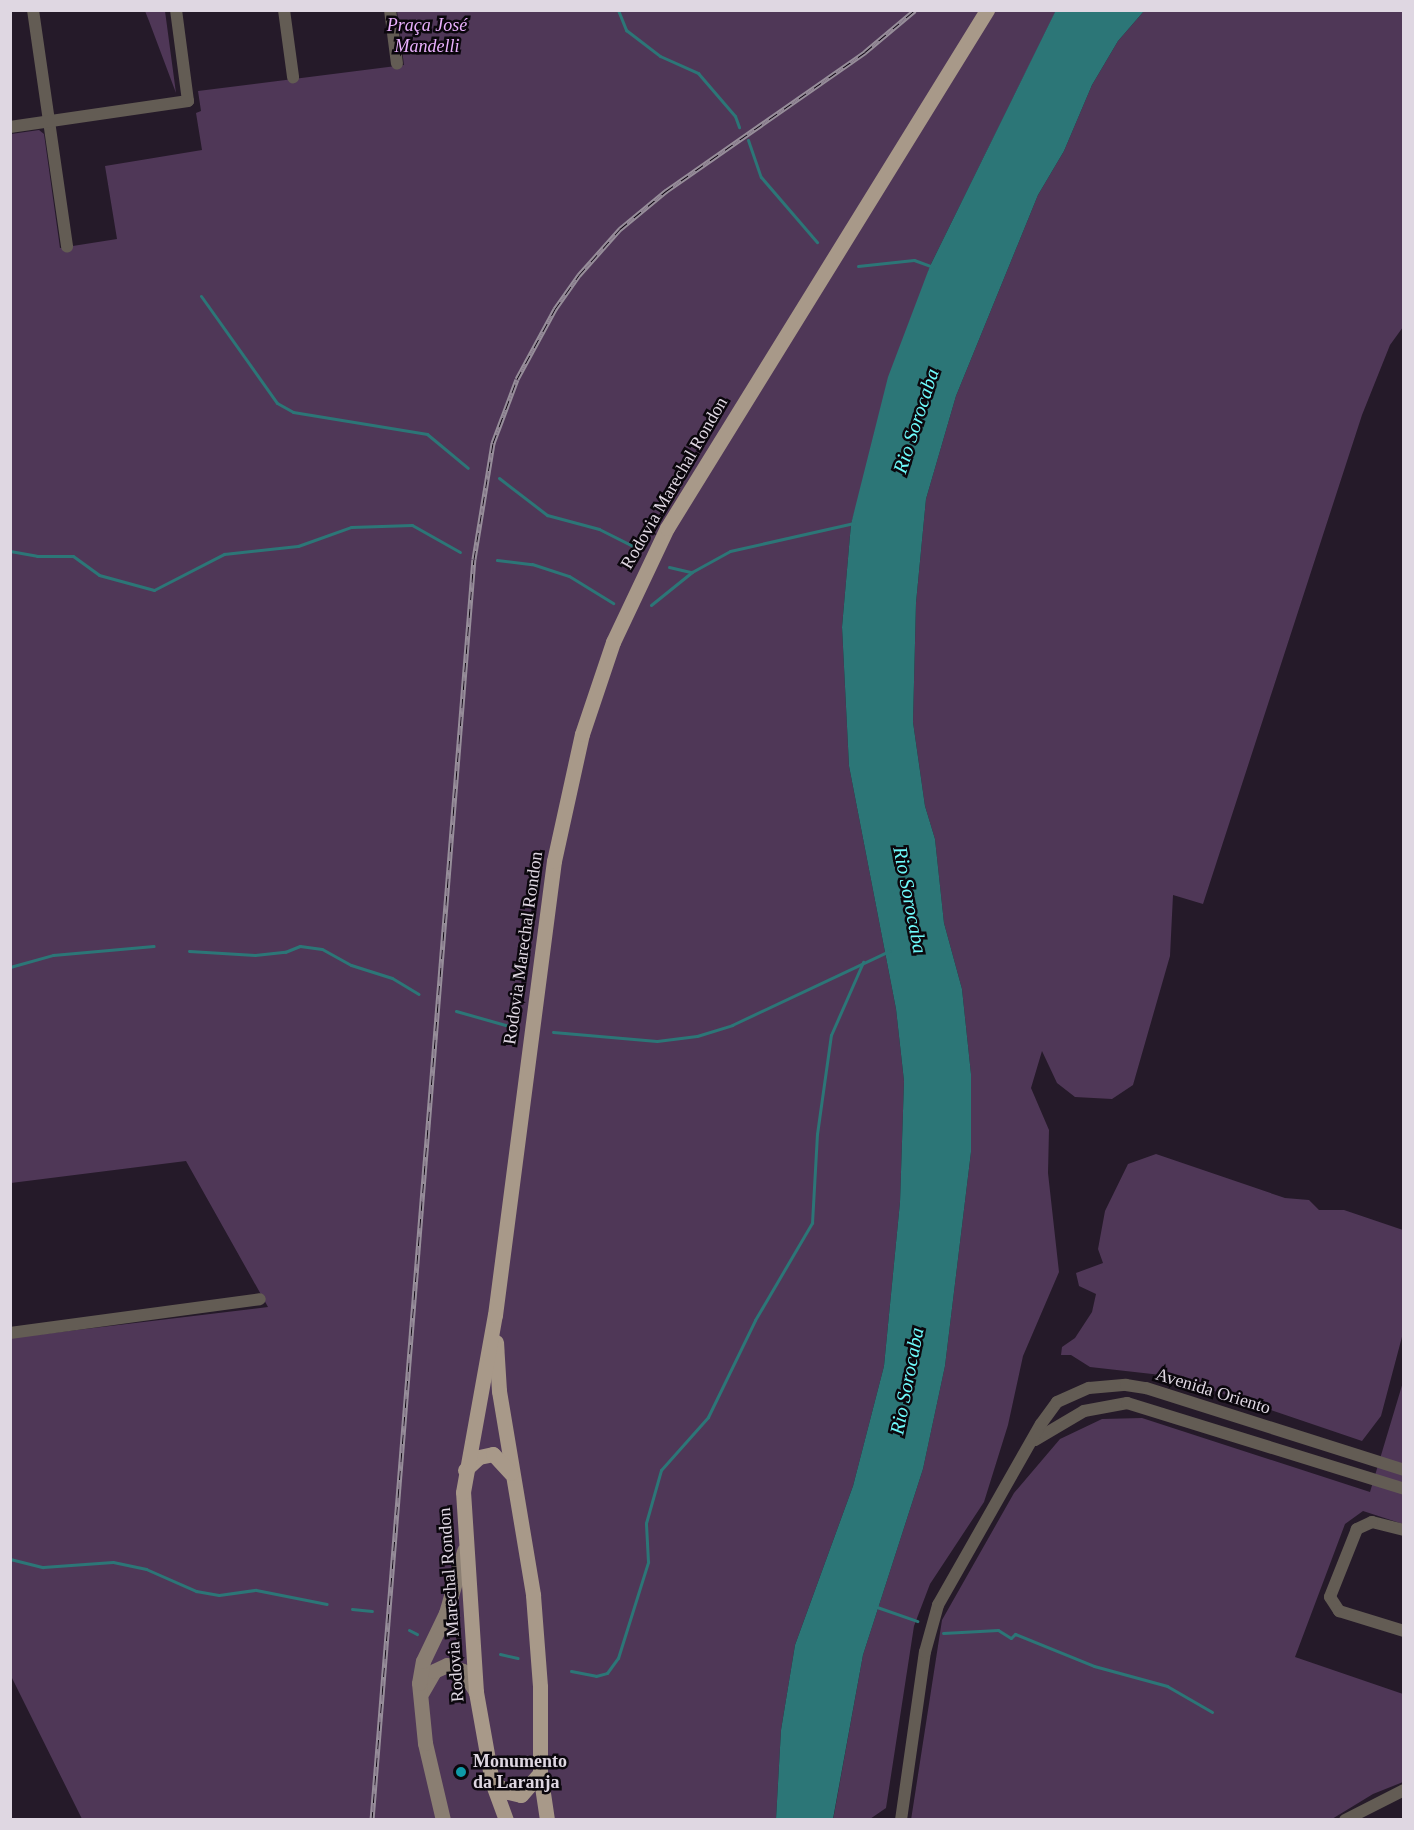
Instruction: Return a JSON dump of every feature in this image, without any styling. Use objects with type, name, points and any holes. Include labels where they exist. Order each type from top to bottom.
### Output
[{"type":"main road","name":"Rodovia Marechal Rondon","points":[[506,1820],[492,1782],[476,1692],[464,1551],[465,1470],[495,1315],[554,861],[579,744],[609,652],[639,582],[682,501],[987,10]]},
{"type":"main road","name":"Rodovia Marechal Rondon","points":[[495,1315],[499,1391],[535,1621],[540,1773],[547,1820]]},
{"type":"main road","points":[[465,1470],[479,1457],[493,1454],[513,1476]]},
{"type":"main road","points":[[443,1820],[425,1743],[419,1698],[423,1660],[446,1613],[464,1551]]},
{"type":"main road","points":[[419,1698],[434,1671],[447,1665],[464,1671],[476,1692]]},
{"type":"main road","points":[[492,1782],[508,1792],[521,1795],[540,1773]]},
{"type":"street","points":[[33,10],[67,247]]},
{"type":"street","points":[[10,127],[188,101],[176,10]]},
{"type":"street","points":[[284,10],[293,77]]},
{"type":"street","points":[[390,10],[397,64]]},
{"type":"street","points":[[10,1332],[260,1299]]},
{"type":"street","name":"Avenida Oriento","points":[[901,1820],[933,1617],[1049,1411],[1067,1396],[1089,1388],[1126,1385],[1164,1393],[1404,1470]]},
{"type":"street","name":"Avenida Oriento","points":[[1031,1443],[1084,1411],[1127,1403],[1404,1489]]},
{"type":"street","points":[[1404,1530],[1372,1522],[1357,1529],[1330,1597],[1339,1611],[1404,1631]]},
{"type":"street","points":[[1345,1820],[1404,1790]]},
{"type":"green space","points":[[145,11],[165,11],[176,93],[149,21]]},
{"type":"green space","name":"Praça José Mandelli","points":[[397,11],[1056,11],[930,266],[851,524],[842,627],[849,766],[896,1009],[904,1081],[900,1202],[884,1366],[853,1486],[795,1645],[781,1730],[776,1819],[82,1819],[11,1676],[10,1338],[268,1307],[186,1161],[11,1183],[11,134],[39,130],[44,134],[60,248],[117,239],[105,166],[202,150],[196,113],[201,111],[198,91],[404,65]]},
{"type":"green space","points":[[1144,11],[1403,11],[1403,327],[1390,345],[1362,415],[1203,904],[1173,895],[1170,956],[1133,1085],[1112,1099],[1075,1097],[1057,1083],[1042,1051],[1031,1088],[1049,1130],[1048,1173],[1059,1272],[1023,1356],[1008,1425],[984,1502],[930,1584],[914,1626],[886,1808],[870,1819],[833,1820],[863,1655],[923,1469],[945,1366],[971,1152],[971,1074],[962,989],[944,923],[935,839],[925,806],[913,722],[916,603],[926,499],[956,396],[1038,195],[1064,151],[1092,85],[1118,41]]},
{"type":"green space","points":[[1156,1154],[1285,1198],[1309,1200],[1319,1210],[1344,1210],[1403,1230],[1403,1333],[1381,1416],[1362,1441],[1170,1376],[1090,1367],[1071,1355],[1061,1355],[1062,1347],[1075,1338],[1092,1312],[1096,1294],[1079,1286],[1076,1273],[1103,1263],[1098,1249],[1105,1211],[1128,1164]]},
{"type":"green space","points":[[1403,1382],[1403,1524],[1363,1511],[1345,1524],[1295,1657],[1403,1694],[1403,1782],[1373,1794],[1332,1819],[911,1820],[942,1620],[1014,1493],[1060,1439],[1102,1419],[1142,1418],[1370,1492]]},
{"type":"water","name":"Rio Sorocaba","points":[[1056,10],[1144,11],[1118,41],[1092,85],[1064,151],[1038,195],[956,396],[926,499],[916,603],[913,722],[925,806],[935,839],[944,923],[962,989],[971,1074],[971,1152],[945,1366],[923,1469],[863,1655],[833,1819],[776,1819],[781,1730],[795,1645],[853,1486],[884,1366],[900,1202],[904,1081],[896,1009],[849,766],[842,627],[851,524],[888,377],[930,266]]},
{"type":"waterway","points":[[618,10],[626,30],[660,56],[698,73],[735,116],[739,127]]},
{"type":"waterway","points":[[748,140],[761,177],[817,242]]},
{"type":"waterway","points":[[858,266],[914,260],[933,267]]},
{"type":"waterway","points":[[201,296],[277,403],[293,412],[427,434],[468,468]]},
{"type":"waterway","points":[[499,478],[547,515],[599,529],[637,548]]},
{"type":"waterway","points":[[651,605],[692,572],[730,551],[854,523]]},
{"type":"waterway","points":[[10,551],[37,556],[73,556],[99,575],[154,590],[224,554],[298,546],[351,527],[412,525],[460,552]]},
{"type":"waterway","points":[[497,560],[532,564],[569,576],[613,603]]},
{"type":"waterway","points":[[669,567],[691,572]]},
{"type":"waterway","points":[[10,967],[53,955],[154,946]]},
{"type":"waterway","points":[[189,951],[255,955],[285,952],[300,946],[322,949],[351,965],[392,978],[419,994]]},
{"type":"waterway","points":[[553,1032],[657,1041],[697,1036],[732,1025],[889,951]]},
{"type":"waterway","points":[[571,1671],[596,1676],[607,1673],[618,1658],[648,1562],[646,1523],[661,1470],[708,1417],[755,1320],[812,1223],[817,1134],[831,1035],[863,962]]},
{"type":"waterway","points":[[456,1011],[509,1026]]},
{"type":"waterway","points":[[10,1559],[43,1567],[113,1562],[146,1569],[196,1591],[219,1595],[256,1590],[327,1604]]},
{"type":"waterway","points":[[874,1606],[917,1621]]},
{"type":"waterway","points":[[352,1609],[372,1611]]},
{"type":"waterway","points":[[409,1630],[417,1634]]},
{"type":"waterway","points":[[943,1633],[998,1630],[1011,1638],[1015,1634],[1094,1666],[1167,1686],[1212,1712]]},
{"type":"waterway","points":[[500,1654],[518,1658]]},
{"type":"railway","points":[[372,1820],[474,559],[493,443],[517,379],[555,309],[579,275],[620,229],[666,191],[865,52],[915,10]]},
{"type":"place","name":"Monumento da Laranja","points":[[461,1772]]}]
